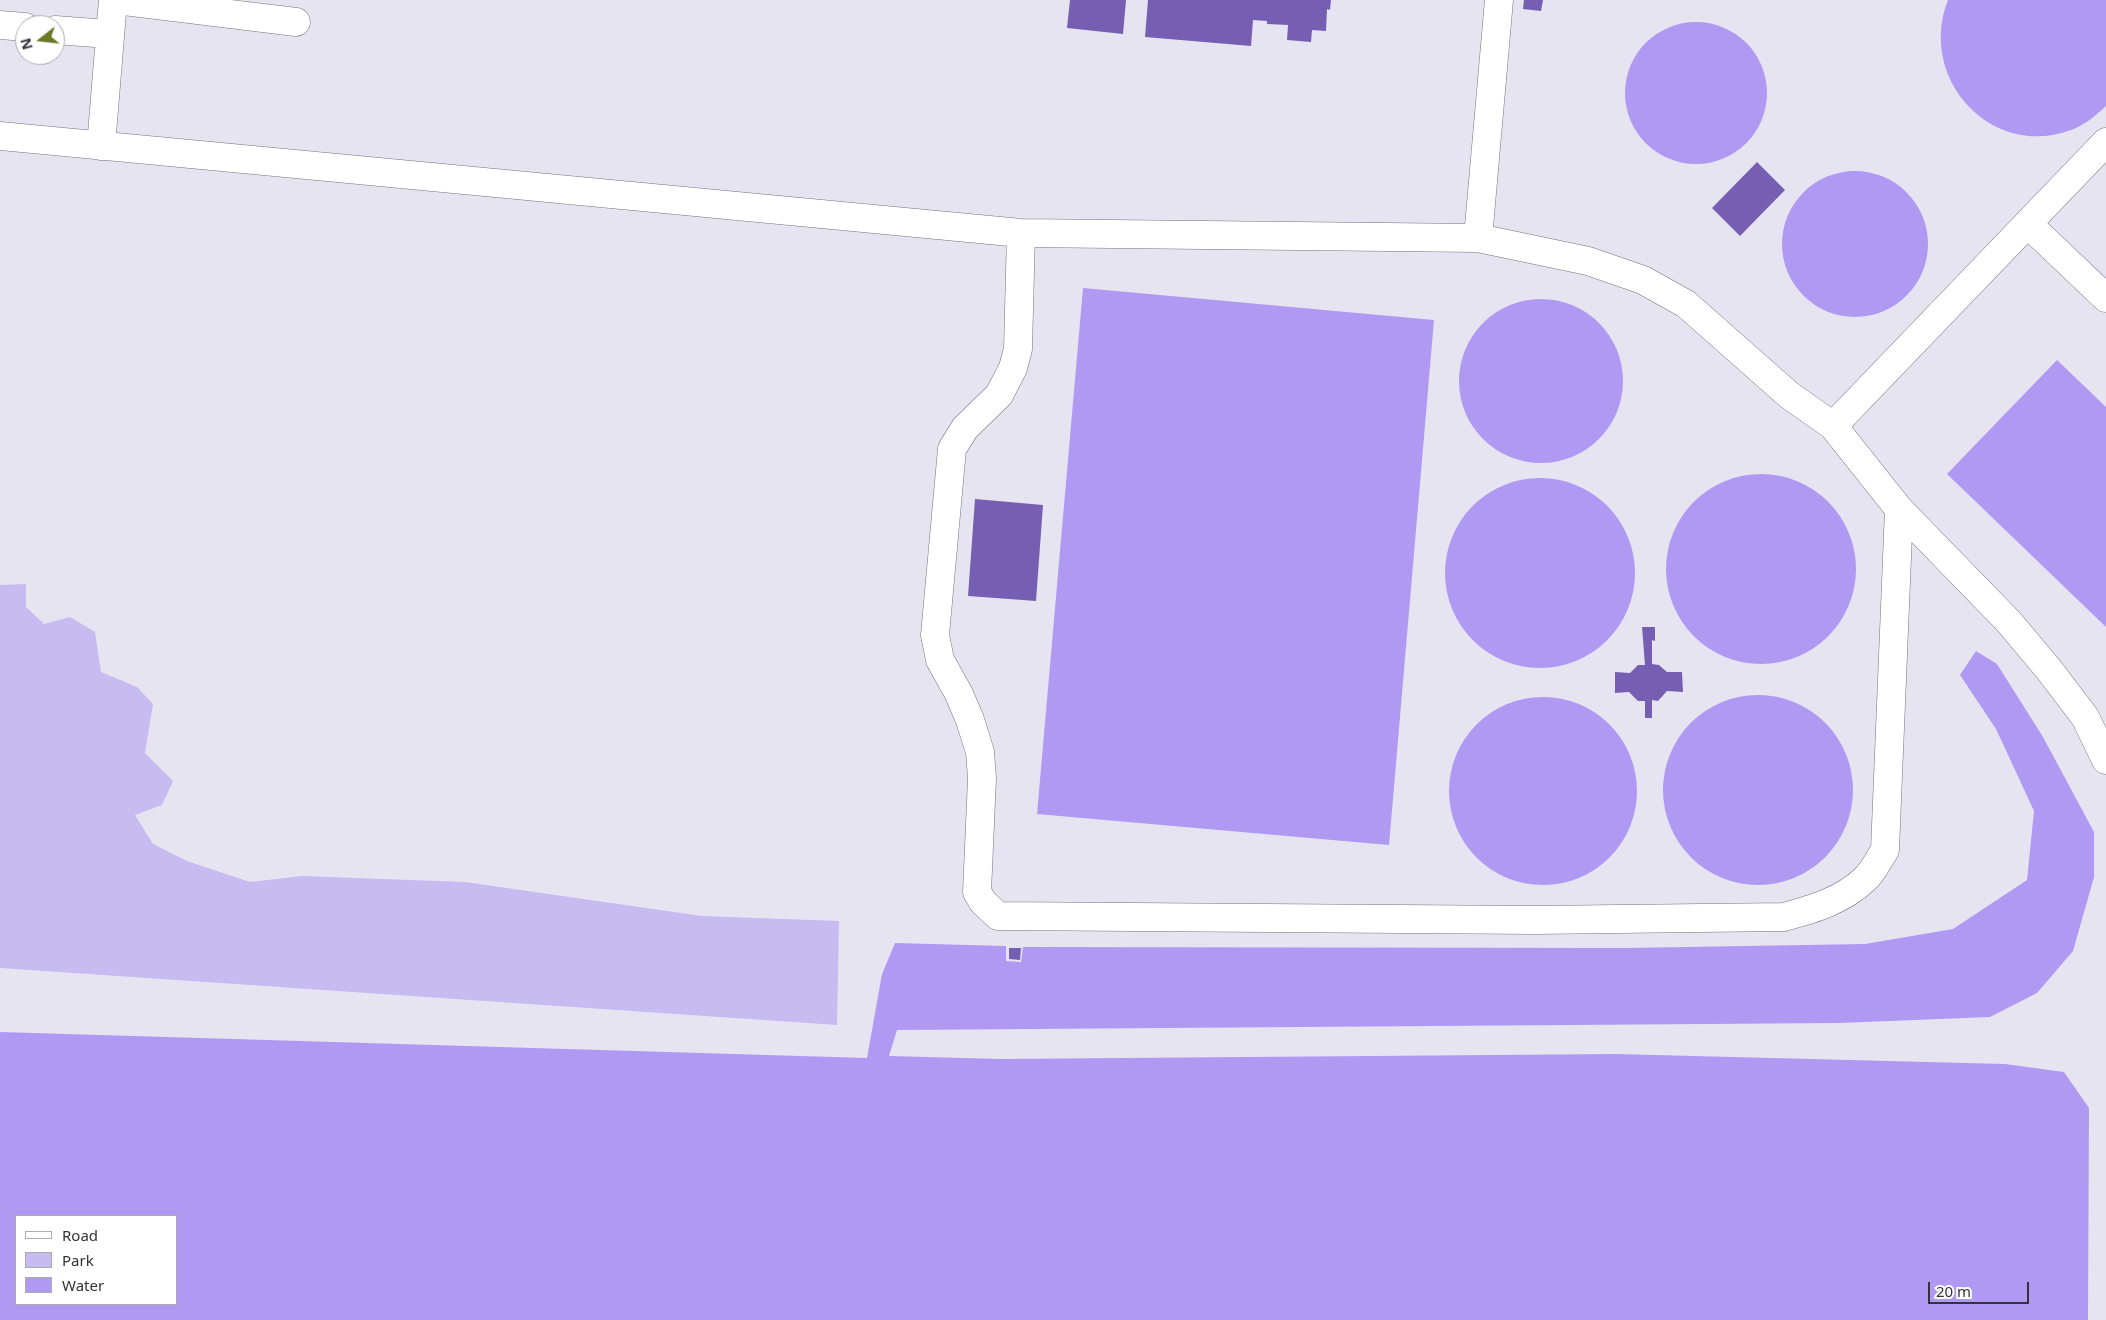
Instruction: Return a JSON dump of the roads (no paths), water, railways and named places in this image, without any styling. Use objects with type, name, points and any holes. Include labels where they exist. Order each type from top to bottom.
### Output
[{"type":"lane","points":[[101,146],[109,34],[114,0],[296,22]]},
{"type":"lane","points":[[1478,238],[1499,0]]},
{"type":"lane","points":[[0,25],[15,26]]},
{"type":"lane","points":[[65,31],[109,34]]},
{"type":"lane","points":[[0,136],[1021,233],[1478,238],[1588,261],[1643,280],[1686,304],[1790,395],[1833,426],[1899,509],[2008,622],[2050,671],[2085,717],[2106,760]]},
{"type":"lane","points":[[1833,426],[2106,142]]},
{"type":"lane","points":[[2028,224],[2106,298]]},
{"type":"lane","points":[[1021,233],[1018,349],[1013,368],[999,395],[965,428],[952,449],[935,635],[940,660],[959,694],[980,752],[982,778],[977,892],[983,902],[998,916],[1535,920],[1784,917],[1814,909],[1842,897],[1866,878],[1885,850],[1899,509]]},
{"type":"water","points":[[1948,0],[2106,0],[2106,106],[2090,120],[2076,128],[2041,136],[2014,133],[1989,123],[1968,106],[1952,83],[1943,57],[1941,29]]},
{"type":"water","points":[[1696,22],[1710,23],[1723,27],[1736,34],[1746,43],[1755,53],[1762,66],[1766,79],[1766,107],[1762,120],[1755,133],[1746,143],[1736,152],[1723,159],[1710,163],[1696,164],[1682,163],[1669,159],[1656,152],[1646,143],[1637,133],[1630,120],[1626,107],[1625,93],[1626,79],[1630,66],[1637,53],[1646,43],[1656,34],[1669,27],[1682,23]]},
{"type":"water","points":[[1855,171],[1883,177],[1906,193],[1922,216],[1928,244],[1922,272],[1906,295],[1883,311],[1855,317],[1827,311],[1804,295],[1788,272],[1782,244],[1788,216],[1804,193],[1827,177]]},
{"type":"water","points":[[1083,288],[1434,320],[1389,845],[1037,814]]},
{"type":"water","points":[[1541,299],[1572,305],[1599,323],[1617,350],[1623,381],[1617,412],[1599,439],[1572,457],[1541,463],[1510,457],[1483,439],[1465,412],[1459,381],[1465,350],[1483,323],[1510,305]]},
{"type":"water","points":[[2057,360],[2106,407],[2106,627],[1947,474]]},
{"type":"water","points":[[1752,474],[1770,474],[1789,478],[1806,485],[1828,502],[1840,516],[1849,533],[1856,560],[1856,578],[1849,605],[1840,622],[1828,636],[1806,653],[1789,660],[1770,664],[1752,664],[1733,660],[1716,653],[1694,636],[1682,622],[1670,597],[1666,578],[1666,560],[1670,541],[1677,524],[1694,502],[1708,490],[1733,478]]},
{"type":"water","points":[[1540,478],[1576,485],[1593,494],[1607,506],[1619,520],[1628,537],[1635,573],[1628,609],[1619,626],[1607,640],[1593,652],[1576,661],[1540,668],[1504,661],[1487,652],[1473,640],[1461,626],[1452,609],[1445,573],[1452,537],[1461,520],[1473,506],[1487,494],[1504,485]]},
{"type":"water","points":[[1976,651],[1997,664],[2043,737],[2094,832],[2094,877],[2073,951],[2037,993],[1990,1017],[1839,1023],[897,1030],[889,1056],[1001,1059],[1616,1054],[2005,1064],[2064,1072],[2089,1108],[2088,1320],[0,1320],[0,1032],[867,1058],[882,974],[895,943],[1006,946],[1006,961],[1021,962],[1023,947],[1626,948],[1865,944],[1953,929],[2027,880],[2034,811],[1996,729],[1960,675]]},
{"type":"water","points":[[1749,695],[1767,695],[1786,699],[1803,706],[1818,716],[1832,730],[1842,745],[1849,762],[1853,790],[1849,818],[1842,835],[1832,850],[1818,864],[1803,874],[1786,881],[1767,885],[1749,885],[1730,881],[1713,874],[1698,864],[1684,850],[1674,835],[1667,818],[1663,799],[1663,781],[1667,762],[1674,745],[1684,730],[1698,716],[1713,706],[1730,699]]},
{"type":"water","points":[[1534,697],[1552,697],[1579,704],[1610,724],[1630,755],[1637,782],[1637,800],[1630,827],[1610,858],[1579,878],[1552,885],[1534,885],[1516,881],[1499,874],[1483,864],[1470,851],[1460,835],[1453,818],[1449,800],[1449,782],[1453,764],[1460,747],[1470,731],[1483,718],[1499,708],[1516,701]]}]
